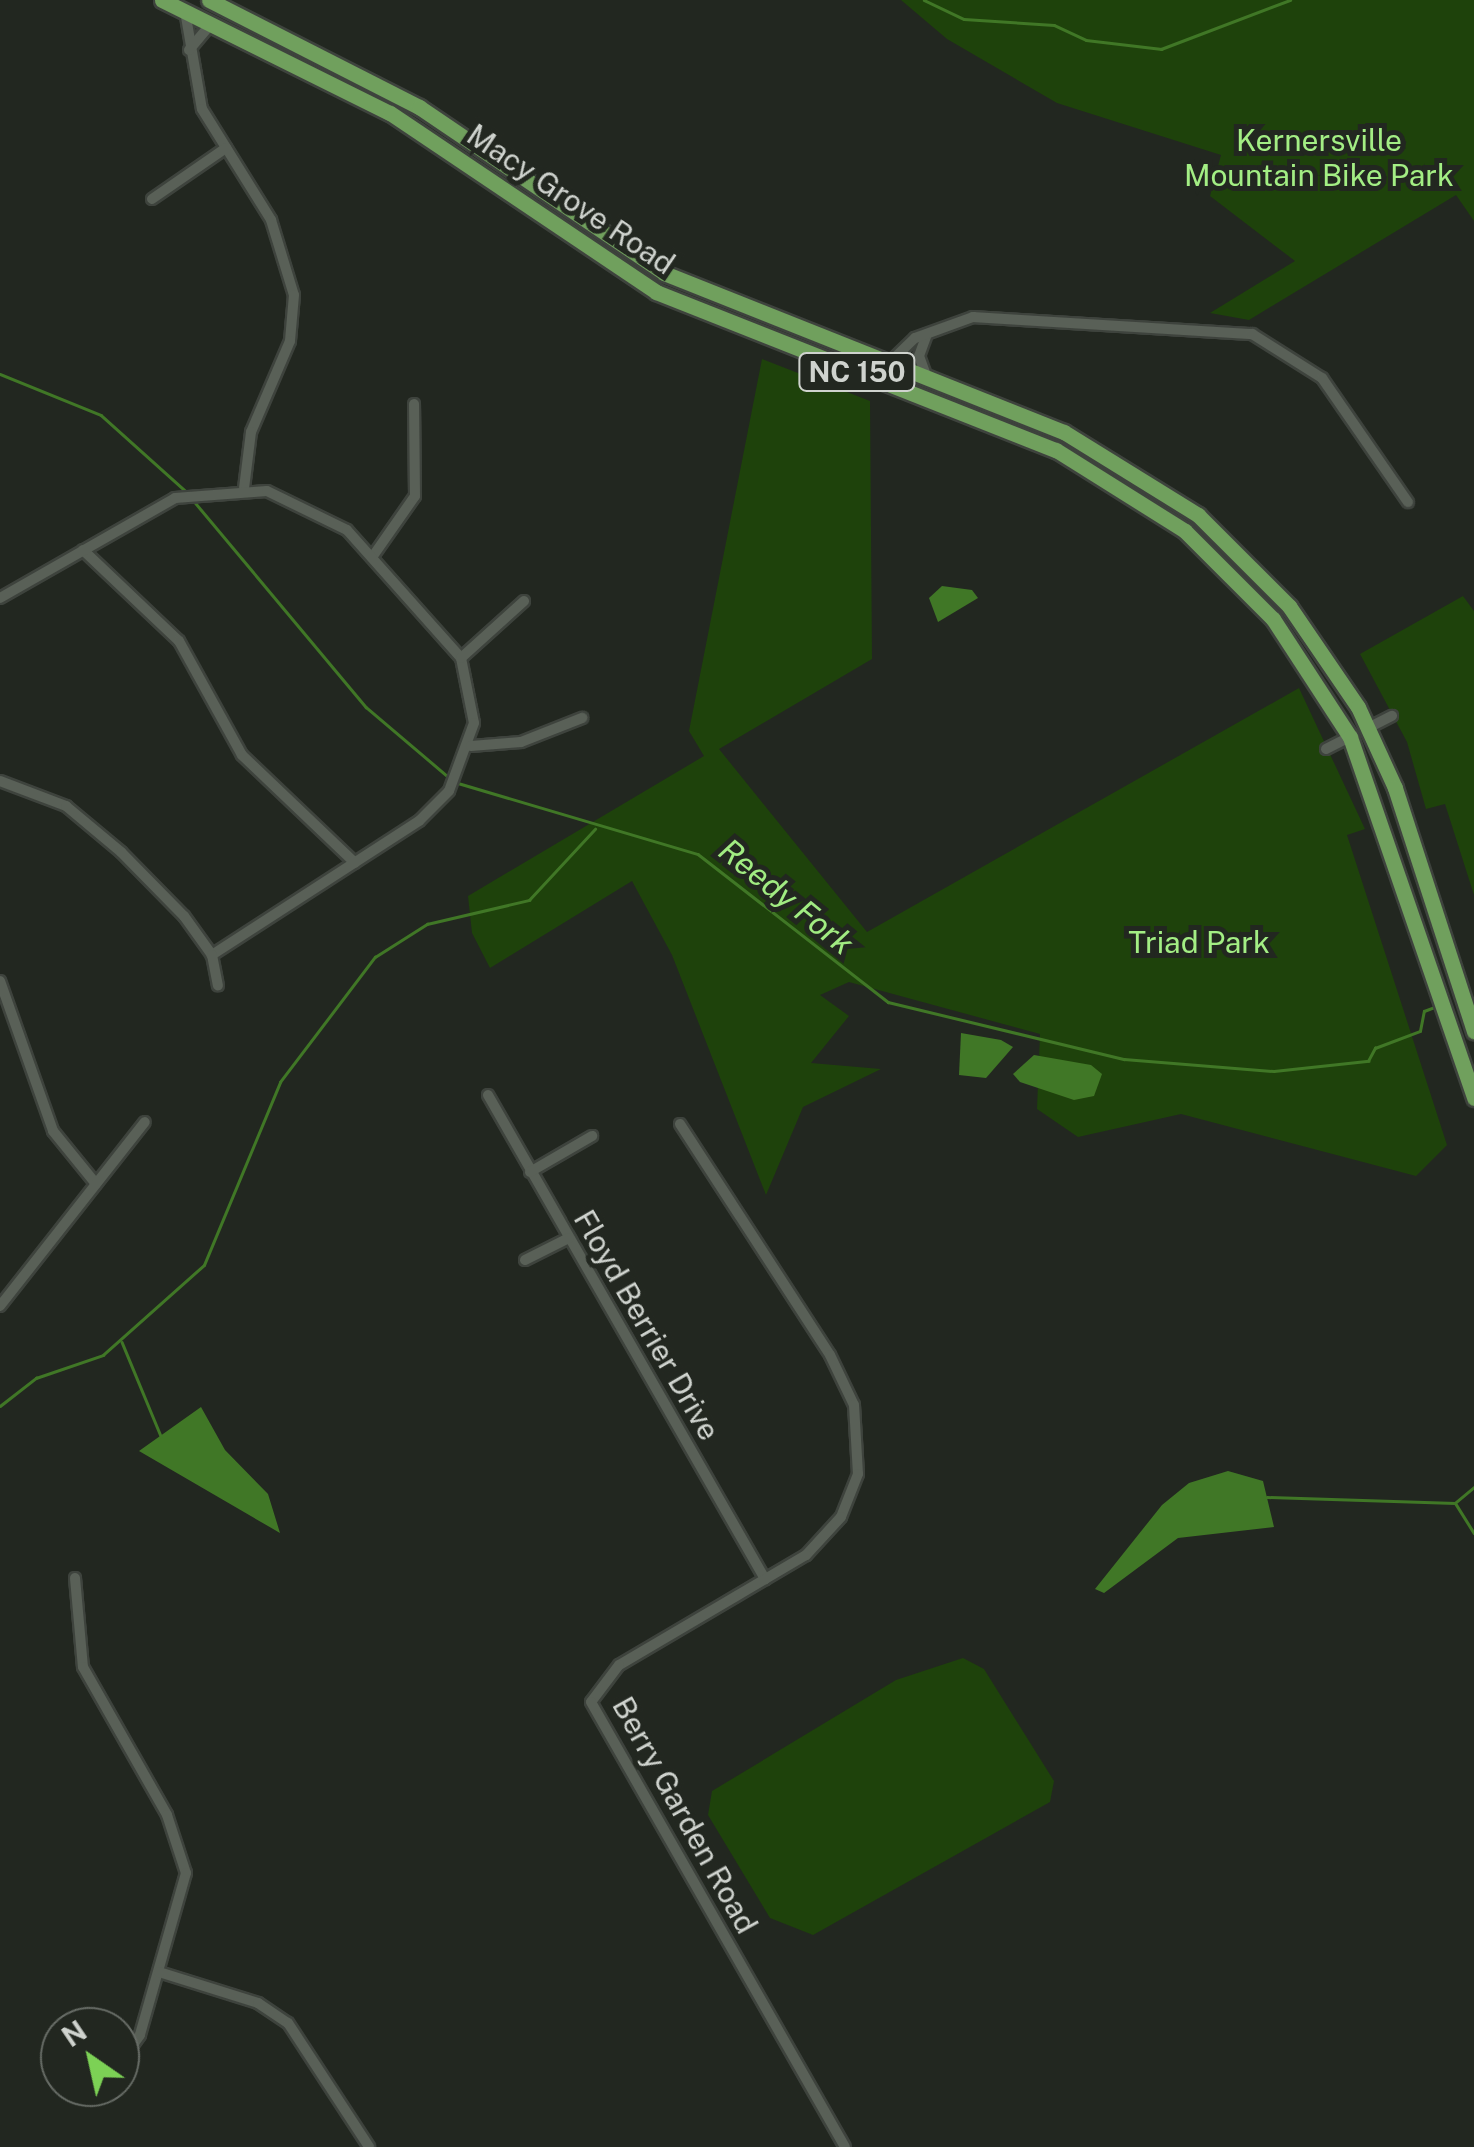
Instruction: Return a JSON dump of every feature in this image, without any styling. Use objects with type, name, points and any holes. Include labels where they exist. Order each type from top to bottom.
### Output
[{"type":"main road","name":"Macy Grove Road","points":[[162,0],[353,92],[492,180],[656,292],[896,388],[1124,487],[1204,546],[1274,619],[1350,737],[1430,960],[1474,1098]]},
{"type":"main road","name":"Macy Grove Road","points":[[210,0],[330,58],[437,118],[607,237],[682,282],[1039,420],[1145,476],[1236,548],[1319,644],[1368,728],[1427,886],[1473,1028]]},
{"type":"main road","points":[[185,11],[202,8],[330,58]]},
{"type":"main road","points":[[492,180],[595,240],[607,237]]},
{"type":"main road","points":[[896,388],[914,383],[1039,420]]},
{"type":"main road","points":[[1274,619],[1368,728]]},
{"type":"main road","points":[[1350,737],[1367,748],[1427,886]]},
{"type":"street","points":[[185,11],[188,56],[226,148],[282,243],[294,295],[290,340],[252,432],[244,488]]},
{"type":"street","points":[[188,56],[212,24]]},
{"type":"street","points":[[152,199],[226,148]]},
{"type":"street","points":[[889,363],[927,333],[986,317],[1252,334],[1322,378],[1408,502]]},
{"type":"street","points":[[927,333],[919,356],[927,378]]},
{"type":"street","points":[[373,556],[415,496],[421,438],[414,404]]},
{"type":"street","points":[[0,598],[176,498],[244,488],[306,502],[373,556],[461,658],[474,699],[470,746],[434,809],[212,955]]},
{"type":"street","points":[[83,550],[179,641],[242,756],[355,863]]},
{"type":"street","points":[[461,658],[524,602]]},
{"type":"street","points":[[1368,728],[1392,716]]},
{"type":"street","points":[[470,746],[521,742],[582,718]]},
{"type":"street","points":[[1326,748],[1350,737]]},
{"type":"street","points":[[0,780],[84,818],[212,955],[218,985]]},
{"type":"street","points":[[0,981],[53,1132],[96,1184]]},
{"type":"street","name":"Floyd Berrier Drive","points":[[488,1094],[765,1579]]},
{"type":"street","points":[[2,1298],[145,1122]]},
{"type":"street","name":"Berry Garden Road","points":[[680,1124],[830,1355],[859,1428],[852,1499],[806,1555],[619,1665],[591,1702],[844,2147]]},
{"type":"street","points":[[530,1172],[592,1136]]},
{"type":"street","points":[[525,1260],[568,1238]]},
{"type":"street","points":[[75,1578],[83,1667],[182,1852],[184,1889],[159,1972],[140,2017]]},
{"type":"street","points":[[159,1972],[258,2003],[288,2023],[369,2147]]},
{"type":"green space","name":"Kernersville Mountain Bike Park","points":[[901,0],[1474,0],[1474,221],[1456,195],[1249,320],[1210,313],[1295,261],[1210,196],[1221,155],[1057,103],[947,39]]},
{"type":"green space","name":"Triad Park","points":[[762,359],[870,401],[872,659],[719,749],[867,932],[1299,688],[1365,829],[1347,835],[1447,1145],[1416,1176],[1181,1114],[1078,1137],[1037,1109],[1040,1034],[849,982],[820,995],[849,1016],[811,1063],[881,1069],[803,1107],[766,1195],[672,955],[632,881],[490,968],[472,933],[468,896],[704,756],[689,731]]},
{"type":"green space","points":[[1463,596],[1474,611],[1474,895],[1445,804],[1426,809],[1407,742],[1360,654]]},
{"type":"green space","points":[[963,1658],[984,1669],[1054,1781],[1050,1802],[813,1935],[770,1918],[708,1815],[712,1791],[896,1680]]},
{"type":"shaded area","points":[[942,586],[972,590],[978,598],[938,622],[929,598]]},
{"type":"shaded area","points":[[961,1033],[1001,1040],[1013,1047],[986,1078],[959,1075]]},
{"type":"shaded area","points":[[1034,1055],[1091,1065],[1102,1074],[1094,1096],[1074,1100],[1020,1082],[1013,1074]]},
{"type":"shaded area","points":[[201,1407],[225,1450],[268,1494],[280,1533],[139,1451]]},
{"type":"shaded area","points":[[1228,1471],[1263,1481],[1274,1527],[1178,1538],[1104,1593],[1095,1589],[1162,1505],[1189,1483]]},
{"type":"waterway","points":[[924,0],[964,19],[1054,25],[1086,40],[1161,49],[1290,0]]},
{"type":"waterway","points":[[0,374],[101,415],[189,494]]},
{"type":"waterway","points":[[193,500],[366,707],[451,779]]},
{"type":"waterway","name":"Reedy Fork","points":[[458,783],[698,854],[888,1002],[1124,1059],[1274,1071],[1368,1061],[1375,1048],[1420,1031],[1424,1011],[1437,1006]]},
{"type":"waterway","name":"Reedy Fork","points":[[0,1406],[36,1378],[103,1355],[204,1265],[280,1082],[375,957],[427,924],[529,900],[595,829]]},
{"type":"waterway","points":[[122,1342],[161,1436]]},
{"type":"waterway","points":[[1267,1497],[1455,1503],[1474,1487]]},
{"type":"waterway","points":[[1456,1504],[1474,1533]]}]
